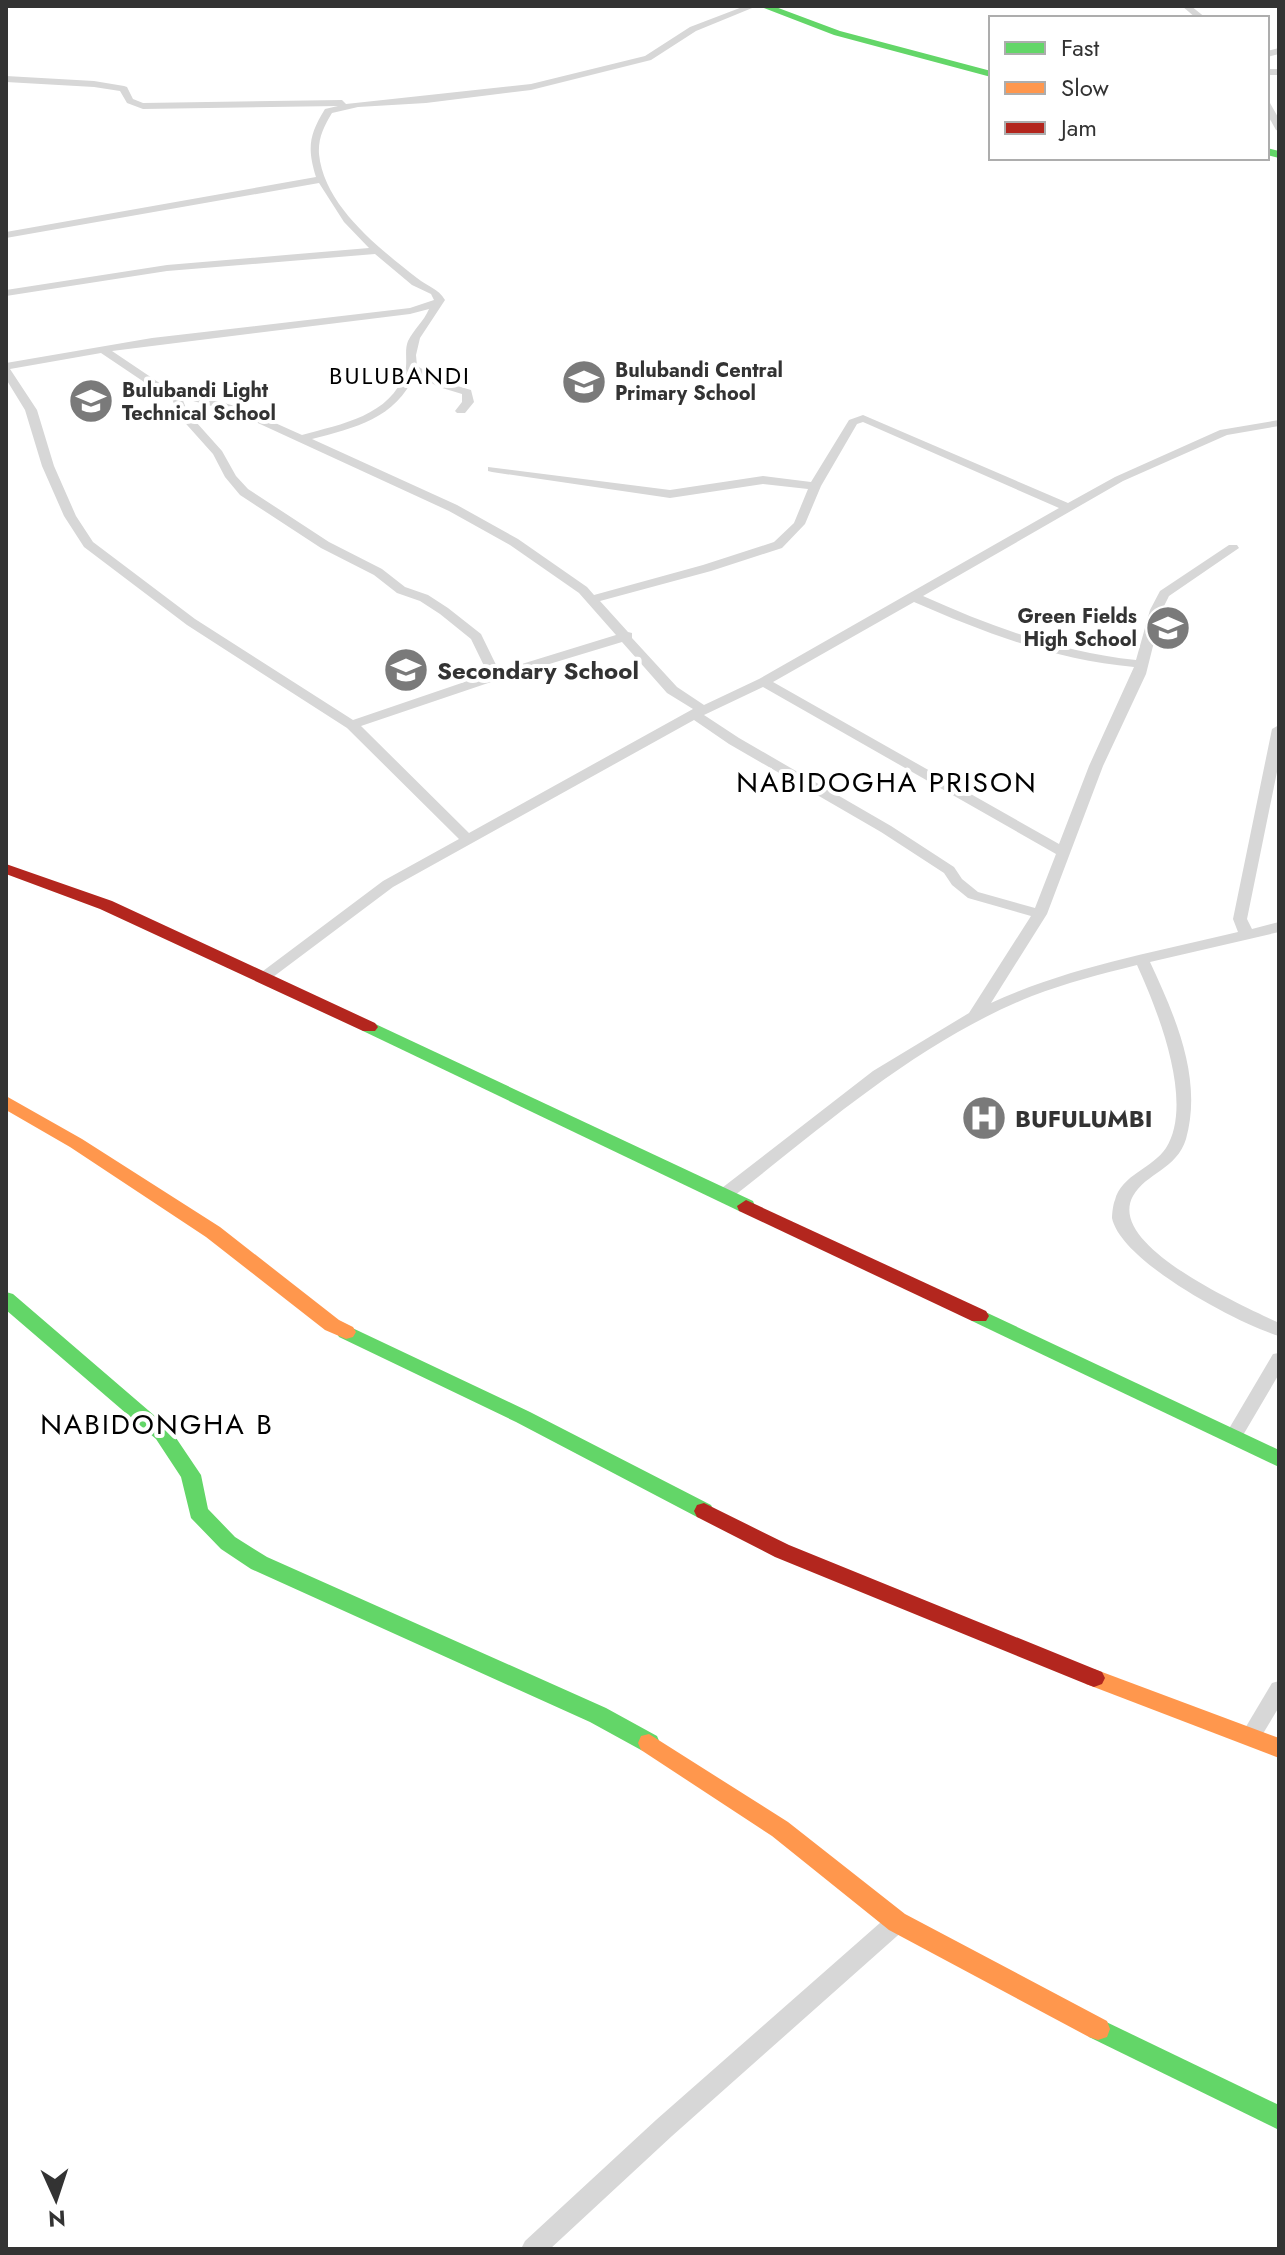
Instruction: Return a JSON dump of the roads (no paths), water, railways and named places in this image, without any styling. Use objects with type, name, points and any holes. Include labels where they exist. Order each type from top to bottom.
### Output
[{"type":"street","points":[[6,79],[94,84],[124,89],[125,97],[133,105],[143,106],[358,104],[426,100],[531,87],[648,58],[693,29],[753,6]]},
{"type":"street","points":[[764,6],[837,33],[989,73]]},
{"type":"street","points":[[358,104],[336,108],[321,119],[315,134],[314,152],[322,179],[338,212],[376,251],[420,287],[435,292],[440,300],[436,304],[410,311],[102,349],[6,368],[31,410],[48,466],[70,516],[88,544],[191,622],[352,725],[467,839]]},
{"type":"street","points":[[1269,109],[1279,128]]},
{"type":"street","points":[[6,235],[322,179]]},
{"type":"street","points":[[6,293],[167,268],[376,251]]},
{"type":"street","points":[[300,439],[376,416],[406,387],[412,368],[414,334],[435,311],[436,304]]},
{"type":"street","points":[[102,349],[148,381],[175,393],[238,410],[465,515],[514,542],[593,599],[672,690],[759,756],[886,829],[949,870],[957,882],[973,895],[1040,914]]},
{"type":"street","points":[[412,368],[443,385],[467,392],[468,402],[461,411]]},
{"type":"street","points":[[175,393],[183,414],[218,453],[231,477],[244,492],[325,545],[378,572],[401,590],[424,598],[444,611],[476,637],[495,676]]},
{"type":"street","points":[[593,599],[778,545],[799,524],[815,486],[853,422],[863,418],[1069,508]]},
{"type":"street","points":[[264,977],[388,884],[698,712],[764,682],[1119,479],[1224,432],[1279,423]]},
{"type":"street","points":[[492,469],[670,494],[763,480],[815,486]]},
{"type":"street","points":[[974,1017],[1040,914],[1096,766],[1139,674],[1156,610],[1164,594],[1233,548]]},
{"type":"street","points":[[914,597],[974,624],[1036,646],[1103,662],[1140,664]]},
{"type":"street","points":[[352,725],[495,676],[627,636]]},
{"type":"street","points":[[764,682],[1064,853]]},
{"type":"street","points":[[1247,935],[1240,919],[1279,729]]},
{"type":"street","points":[[6,869],[106,905],[264,977],[1279,1459]]},
{"type":"street","points":[[724,1195],[879,1075],[974,1017],[1026,993],[1085,973],[1279,927]]},
{"type":"street","points":[[1142,961],[1171,1024],[1181,1069],[1183,1112],[1176,1145],[1123,1197],[1120,1210],[1129,1239],[1142,1253],[1229,1307],[1279,1330]]},
{"type":"street","points":[[6,1102],[76,1143],[213,1232],[332,1325],[523,1417],[782,1551],[1041,1658],[1279,1748]]},
{"type":"street","points":[[6,1299],[163,1434],[191,1475],[198,1512],[228,1543],[259,1563],[598,1715],[677,1759],[780,1829],[897,1922],[1037,1999],[1279,2118]]},
{"type":"street","points":[[1233,1437],[1279,1359]]},
{"type":"street","points":[[1251,1736],[1279,1689]]},
{"type":"street","points":[[533,2249],[664,2128],[897,1922]]},
{"type":"place","name":"Bulubandi Central Primary School","points":[[584,382]]},
{"type":"place","name":"Bulubandi Light Technical School","points":[[91,401]]},
{"type":"place","name":"Green Fields High School","points":[[1168,628]]},
{"type":"place","name":"Secondary School","points":[[406,670]]},
{"type":"place","name":"BUFULUMBI","points":[[984,1118]]},
{"type":"district","name":"BULUBANDI","points":[[400,375]]},
{"type":"district","name":"NABIDOGHA PRISON","points":[[887,782]]},
{"type":"district","name":"NABIDONGHA B","points":[[157,1424]]}]
